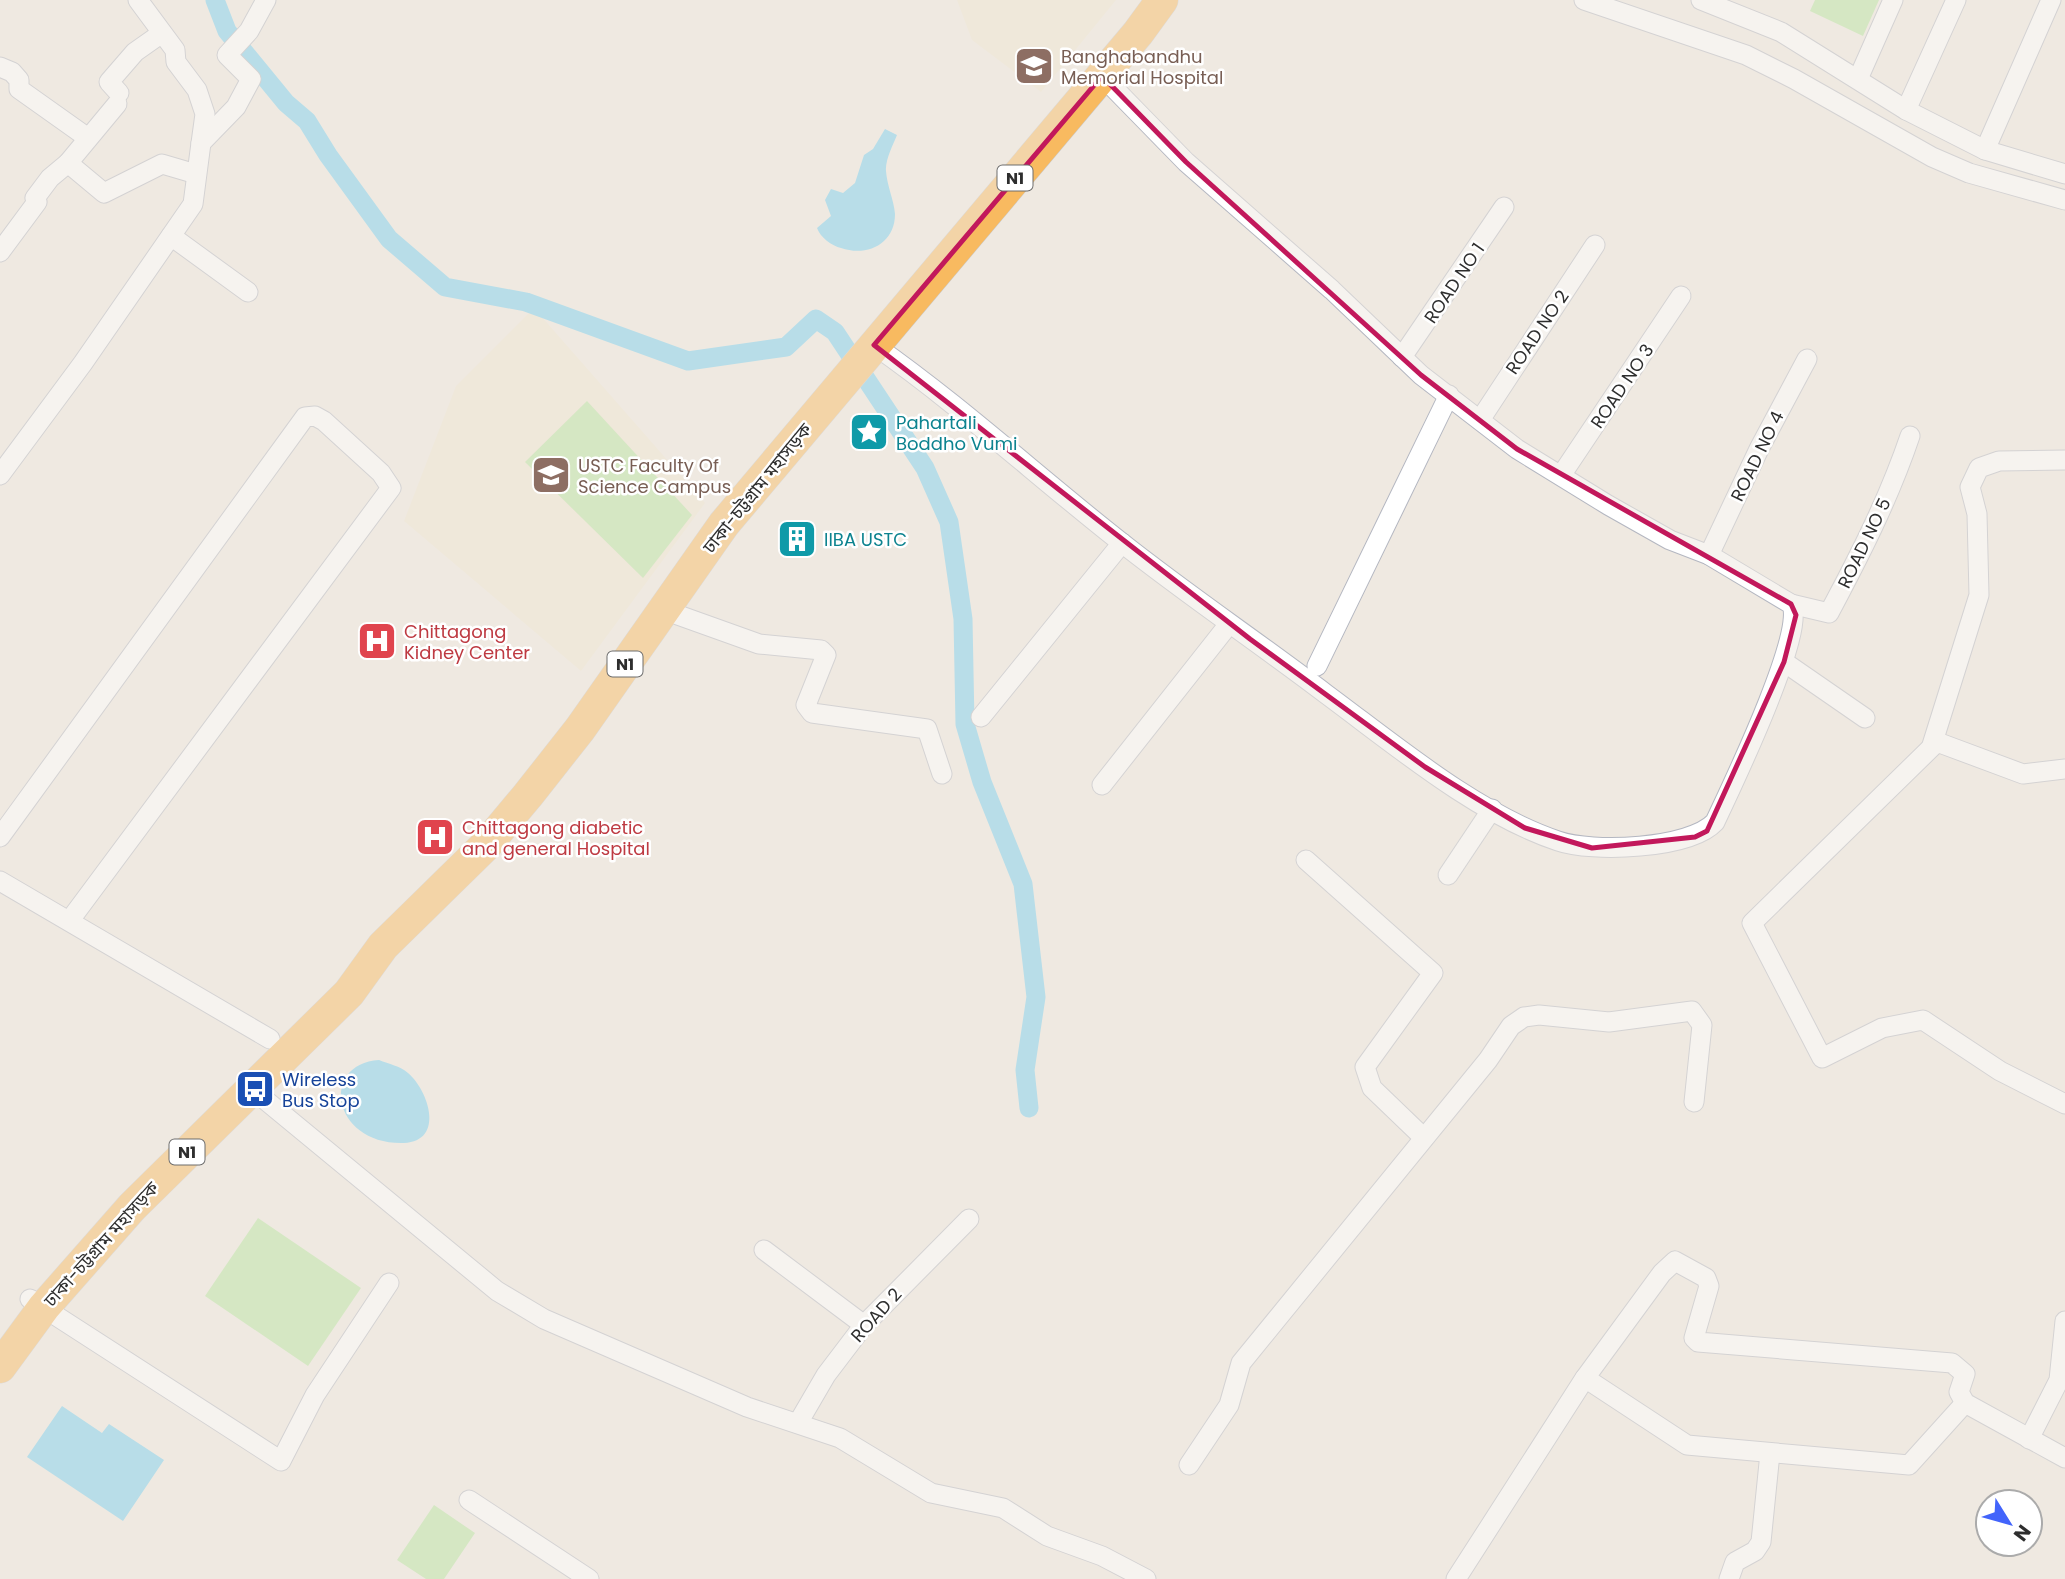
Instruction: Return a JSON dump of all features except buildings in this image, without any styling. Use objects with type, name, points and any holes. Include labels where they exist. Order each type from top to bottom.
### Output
[{"type":"highway","name":"ঢাকা-চট্টগ্রাম মহাসড়ক","points":[[0,1335],[37,1303],[349,993],[383,946],[487,844],[580,729],[724,524],[1102,76],[1162,0]]},
{"type":"highway","name":"ঢাকা-চট্টগ্রাম মহাসড়ক","points":[[0,1367],[71,1248],[271,1039],[339,972],[383,946]]},
{"type":"street","points":[[0,474],[83,363],[192,204],[205,114],[197,90],[176,62],[175,50],[138,0]]},
{"type":"street","points":[[201,143],[236,107],[251,79],[227,55],[249,31],[266,0]]},
{"type":"street","points":[[1584,0],[1746,55],[1932,157],[1960,169],[2065,200]]},
{"type":"street","points":[[1701,0],[1781,32],[1906,110],[1985,150],[2065,174]]},
{"type":"street","points":[[1858,79],[1893,0]]},
{"type":"street","points":[[1906,110],[1956,0]]},
{"type":"street","points":[[1985,150],[2051,0]]},
{"type":"street","points":[[0,252],[37,202],[35,198],[42,188],[68,163],[118,98],[108,82],[135,52],[162,33]]},
{"type":"street","points":[[0,67],[12,72],[19,80],[19,89],[88,138]]},
{"type":"street","points":[[865,357],[933,389],[1122,543],[1229,624],[1425,767],[1525,828],[1559,842],[1592,848],[1695,837],[1715,822],[1784,662],[1796,615],[1791,604],[1709,555],[1670,540],[1517,449],[1402,357],[1332,290],[1186,162],[1102,76]]},
{"type":"street","points":[[68,163],[104,193],[162,164],[196,174]]},
{"type":"street","name":"ROAD NO 1","points":[[1402,357],[1504,207]]},
{"type":"street","points":[[171,236],[248,292]]},
{"type":"street","name":"ROAD NO 2","points":[[1480,420],[1595,245]]},
{"type":"street","name":"ROAD NO 3","points":[[1562,474],[1681,296]]},
{"type":"street","name":"ROAD NO 4","points":[[1709,555],[1759,449],[1807,359]]},
{"type":"street","points":[[1317,666],[1449,395]]},
{"type":"street","points":[[0,837],[305,417],[315,416],[324,421],[381,473],[391,488],[69,920]]},
{"type":"street","name":"ROAD NO 5","points":[[1791,604],[1829,613],[1866,535],[1881,516],[1910,436]]},
{"type":"street","points":[[2065,460],[2000,461],[1979,468],[1970,486],[1977,514],[1979,595],[1932,745],[1755,917],[1753,929],[1822,1058],[1882,1028],[1923,1020],[2000,1070],[2065,1104]]},
{"type":"street","points":[[981,717],[1122,543]]},
{"type":"street","points":[[664,610],[759,644],[821,650],[825,655],[806,705],[812,713],[927,729],[942,774]]},
{"type":"street","points":[[1102,785],[1229,624]]},
{"type":"street","points":[[1784,662],[1865,718]]},
{"type":"street","points":[[1932,745],[1943,742],[2023,774],[2065,769]]},
{"type":"street","points":[[1448,875],[1492,809]]},
{"type":"street","points":[[1306,860],[1433,973],[1433,978],[1365,1068],[1372,1088],[1424,1138]]},
{"type":"street","points":[[0,881],[271,1039]]},
{"type":"street","points":[[1189,1465],[1229,1405],[1241,1363],[1488,1060],[1511,1026],[1524,1017],[1539,1015],[1609,1022],[1692,1011],[1702,1025],[1695,1102]]},
{"type":"street","points":[[252,1089],[496,1291],[544,1319],[747,1407],[840,1438],[931,1493],[1003,1508],[1047,1536],[1102,1556],[1146,1579]]},
{"type":"street","name":"ROAD 2","points":[[798,1423],[826,1375],[864,1325],[969,1219]]},
{"type":"street","points":[[764,1250],[864,1325]]},
{"type":"street","points":[[1456,1579],[1585,1378],[1662,1273],[1675,1261],[1706,1278],[1709,1286],[1694,1338],[1698,1342],[1952,1363],[1965,1374],[1959,1392],[1965,1403],[2065,1458]]},
{"type":"street","points":[[37,1303],[281,1461],[315,1395],[389,1283]]},
{"type":"street","points":[[2029,1439],[2059,1380],[2065,1321]]},
{"type":"street","points":[[1585,1378],[1687,1445],[1909,1465],[1965,1403]]},
{"type":"street","points":[[1729,1579],[1735,1562],[1755,1551],[1761,1542],[1770,1453]]},
{"type":"street","points":[[469,1500],[590,1579]]},
{"type":"highlighted area","points":[[1102,76],[1186,162],[1421,375],[1517,449],[1791,604],[1796,615],[1784,662],[1707,831],[1695,837],[1592,848],[1525,828],[1425,767],[1250,639],[874,345]]},
{"type":"shaded area","name":"Banghabandhu Memorial Hospital","points":[[957,0],[1116,0],[1041,92],[972,40]]},
{"type":"shaded area","name":"USTC Faculty Of Science Campus","points":[[534,308],[705,503],[581,671],[404,521],[456,386]]},
{"type":"green space","points":[[1815,0],[1879,0],[1863,36],[1810,11]]},
{"type":"green space","points":[[587,401],[692,515],[643,578],[525,462]]},
{"type":"green space","points":[[258,1218],[361,1288],[308,1366],[205,1296]]},
{"type":"green space","points":[[434,1505],[475,1533],[444,1579],[426,1579],[397,1560]]},
{"type":"water","points":[[885,129],[897,135],[886,167],[895,214],[894,224],[885,240],[878,246],[860,251],[838,247],[824,238],[817,228],[831,216],[825,200],[831,189],[843,193],[855,183],[864,155],[873,149]]},
{"type":"water","points":[[379,1060],[405,1071],[422,1091],[427,1103],[429,1125],[425,1134],[417,1140],[404,1143],[380,1140],[361,1131],[349,1119],[342,1104],[342,1089],[347,1075],[360,1065]]},
{"type":"water","points":[[62,1406],[102,1433],[109,1424],[164,1460],[123,1521],[27,1457]]},
{"type":"waterway","points":[[215,0],[227,31],[286,103],[307,121],[328,155],[389,239],[445,287],[526,302],[688,361],[786,347],[816,319],[835,332],[925,468],[949,522],[963,619],[965,724],[982,782],[1023,884],[1036,997],[1025,1070],[1029,1108]]},
{"type":"place","name":"Banghabandhu Memorial Hospital","points":[[1034,66]]},
{"type":"place","name":"Pahartali Boddho Vumi","points":[[869,432]]},
{"type":"place","name":"USTC Faculty Of Science Campus","points":[[551,475]]},
{"type":"place","name":"IIBA USTC","points":[[797,539]]},
{"type":"place","name":"Chittagong Kidney Center","points":[[377,641]]},
{"type":"place","name":"Chittagong diabetic and general Hospital","points":[[435,837]]},
{"type":"place","name":"Wireless Bus Stop","points":[[255,1089]]}]
